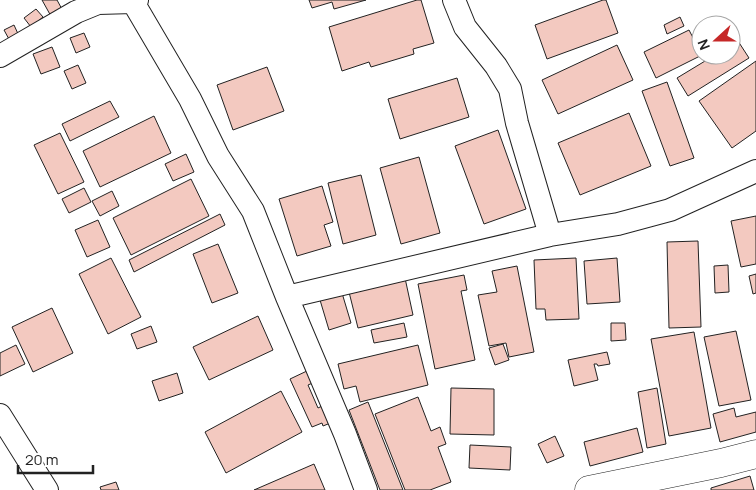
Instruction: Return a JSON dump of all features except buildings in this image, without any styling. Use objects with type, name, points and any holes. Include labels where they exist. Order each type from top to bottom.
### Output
[{"type":"street","points":[[454,0],[465,27],[496,66],[510,89],[517,123],[550,235]]},
{"type":"street","points":[[0,56],[76,12],[98,3],[135,1],[190,99],[218,156],[253,211],[345,434],[366,490]]},
{"type":"street","points":[[287,297],[550,235],[618,224],[670,210],[756,171]]},
{"type":"street","points":[[0,415],[48,490]]},
{"type":"street","points":[[589,490],[756,454]]}]
